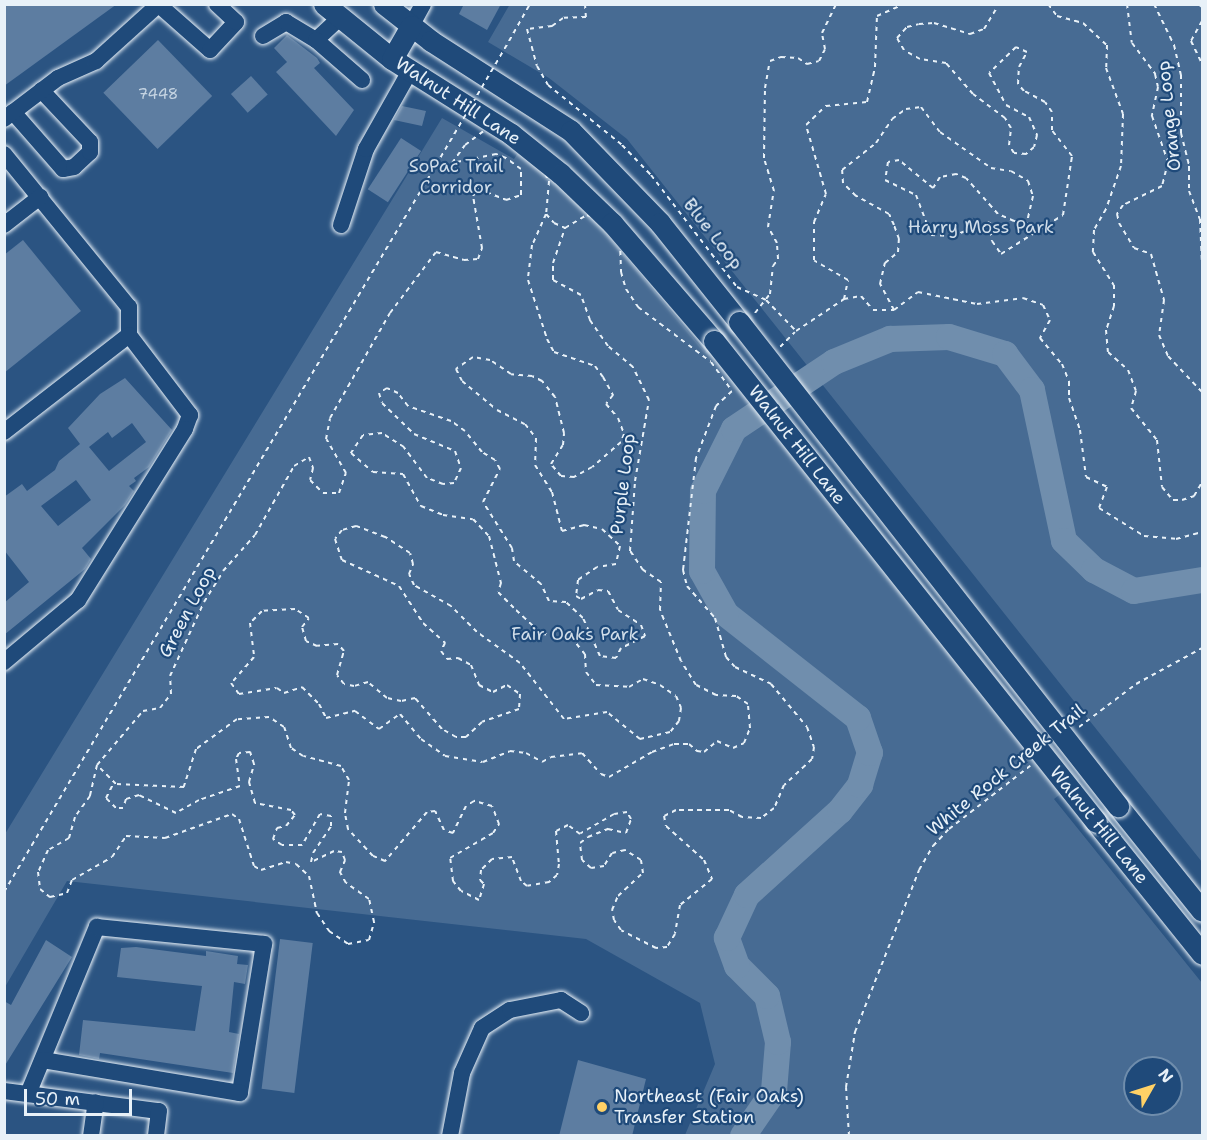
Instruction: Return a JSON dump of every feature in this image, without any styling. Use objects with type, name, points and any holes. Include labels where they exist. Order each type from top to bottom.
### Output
[{"type":"main road","name":"Walnut Hill Lane","points":[[384,4],[411,26],[571,131],[653,216],[1203,911]]},
{"type":"main road","name":"Walnut Hill Lane","points":[[332,11],[392,59],[511,134],[585,195],[714,341],[1203,954]]},
{"type":"main road","points":[[392,59],[411,26]]},
{"type":"street","points":[[411,26],[423,4]]},
{"type":"street","points":[[42,90],[90,142],[90,152],[74,167],[63,169],[9,116],[42,90],[58,78],[96,61],[159,5],[210,50],[236,22],[218,5]]},
{"type":"street","points":[[316,40],[332,11]]},
{"type":"street","points":[[263,36],[286,22],[316,40],[362,80]]},
{"type":"street","points":[[341,225],[366,149],[410,71]]},
{"type":"street","points":[[4,154],[129,307],[129,335],[190,415],[185,429],[78,600],[4,662]]},
{"type":"street","points":[[5,224],[40,197]]},
{"type":"street","points":[[4,432],[129,335]]},
{"type":"street","points":[[28,1094],[97,927],[264,944],[240,1093],[43,1060]]},
{"type":"street","points":[[450,1136],[462,1073],[482,1028],[510,1010],[561,1000],[581,1013]]},
{"type":"street","points":[[4,1091],[159,1111],[156,1136]]},
{"type":"street","points":[[92,1136],[96,1102]]},
{"type":"path","points":[[4,892],[530,4]]},
{"type":"path","name":"Blue Loop","points":[[585,4],[586,17],[563,18],[552,26],[527,30],[537,66],[548,85],[622,145],[643,168],[736,286],[766,300],[796,331],[844,299]]},
{"type":"path","points":[[766,300],[778,259],[777,243],[768,227],[774,191],[764,158],[770,62],[781,57],[798,58],[807,64],[819,61],[825,49],[822,33],[836,4]]},
{"type":"path","points":[[904,4],[877,16],[875,66],[867,102],[826,106],[806,125],[826,194],[814,222],[813,260],[848,280],[844,299],[861,296],[873,310],[894,310],[918,292],[977,304],[1023,298],[1043,305],[1050,320],[1040,338],[1062,364],[1069,381],[1068,398],[1080,430],[1086,477],[1107,487],[1099,508],[1144,536],[1176,539],[1203,532]]},
{"type":"path","points":[[894,310],[880,284],[885,263],[898,252],[899,239],[894,225],[888,214],[856,196],[843,183],[842,170],[876,143],[892,118],[906,109],[921,107],[940,132],[991,168],[1011,171],[1028,181],[1033,196],[1027,222],[1014,220],[998,214],[966,178],[956,174],[940,177],[933,188],[899,160],[888,162],[885,180],[915,195],[931,235],[952,236],[990,222],[992,241],[1001,254],[1063,215],[1072,156],[1052,130],[1052,112],[1046,102],[1024,92],[1018,84],[1019,67],[1027,52],[1016,47],[989,73],[1006,105],[1029,117],[1037,135],[1034,147],[1026,153],[1014,153],[1009,145],[1011,128],[1005,117],[973,94],[946,63],[920,59],[904,50],[897,38],[907,27],[934,23],[970,34],[984,29],[999,4]]},
{"type":"path","points":[[1048,4],[1057,16],[1083,23],[1107,45],[1106,68],[1123,114],[1121,166],[1106,209],[1094,230],[1093,252],[1114,285],[1114,306],[1106,330],[1108,352],[1128,370],[1136,391],[1131,408],[1157,440],[1162,487],[1173,500],[1182,500],[1194,496],[1203,482]]},
{"type":"path","name":"Orange Loop","points":[[1127,4],[1132,43],[1155,74],[1158,87],[1152,116],[1168,162],[1162,186],[1123,205],[1117,214],[1119,223],[1134,248],[1151,254],[1164,300],[1159,335],[1167,356],[1203,392]]},
{"type":"path","name":"Orange Loop","points":[[1154,4],[1174,45],[1181,75],[1181,133],[1189,166],[1189,191],[1200,219],[1203,264]]},
{"type":"path","points":[[1197,4],[1203,7]]},
{"type":"path","name":"Orange Loop","points":[[1203,21],[1191,41],[1203,64]]},
{"type":"path","name":"Green Loop","points":[[97,765],[143,711],[160,708],[171,694],[170,676],[204,602],[223,571],[255,535],[294,466],[309,457],[313,468],[310,480],[323,494],[339,493],[346,472],[326,439],[330,418],[390,313],[436,252],[464,260],[478,259],[482,248],[473,196],[478,189],[506,200],[521,195],[520,169],[506,159],[496,154],[452,163],[454,157],[486,129],[504,140],[529,158],[549,181],[546,214]]},
{"type":"path","points":[[97,765],[114,782],[184,787],[196,749],[237,719],[269,717],[284,727],[291,748],[341,766],[349,780],[345,813],[348,829],[373,856],[385,861],[427,812],[435,811],[444,830],[453,833],[466,806],[474,801],[492,806],[499,824],[493,834],[450,858],[453,881],[461,891],[479,900],[484,884],[480,880],[481,870],[492,859],[512,857],[521,881],[526,886],[549,882],[557,875],[559,864],[556,831],[568,825],[580,834],[614,813],[627,812],[631,819],[626,833],[608,829],[588,837],[580,843],[582,860],[591,868],[604,866],[612,853],[625,850],[641,860],[643,873],[618,897],[612,910],[614,920],[621,930],[656,948],[667,947],[675,933],[681,905],[712,879],[704,861],[666,826],[664,816],[676,810],[729,810],[742,817],[761,818],[774,808],[784,785],[803,772],[812,759],[814,747],[807,727],[771,684],[735,667],[726,657],[715,618],[687,586],[683,570],[696,458],[716,406],[732,392],[711,362],[638,307],[621,272],[620,242],[601,220],[587,214],[566,228],[546,214]]},
{"type":"path","name":"Purple Loop","points":[[546,214],[532,244],[528,280],[547,339],[554,352],[595,366],[603,377],[613,395],[606,404],[618,418],[624,434],[621,442],[583,472],[574,477],[561,476],[551,464],[563,445],[564,433],[555,397],[542,381],[532,376],[511,374],[490,360],[473,357],[456,369],[462,381],[497,410],[525,424],[536,438],[535,465],[552,492],[562,531],[584,525],[602,529],[620,546],[616,564],[597,567],[578,580],[576,596],[581,599],[598,590],[608,591],[618,610],[640,625],[645,636],[621,648],[616,658],[600,656],[583,618],[567,602],[549,602],[541,584],[514,561],[512,548],[483,502],[500,469],[495,460],[482,452],[465,431],[451,421],[408,406],[398,393],[387,388],[379,393],[382,403],[414,434],[455,451],[461,468],[454,483],[443,484],[427,478],[404,447],[382,433],[363,435],[351,453],[373,472],[403,474],[421,506],[443,516],[473,519],[489,536],[501,583],[498,592],[516,610],[542,634],[571,637],[585,654],[586,672],[596,685],[629,687],[643,679],[660,685],[676,696],[681,708],[679,721],[670,732],[640,739],[607,712],[564,719],[520,663],[477,632],[451,606],[414,585],[409,574],[413,564],[410,554],[385,537],[356,526],[342,530],[335,539],[342,560],[399,586],[416,608],[423,623],[445,643],[441,651],[447,659],[458,658],[471,665],[479,685],[493,693],[507,685],[520,694],[519,709],[482,722],[466,737],[456,737],[442,729],[415,698],[401,701],[387,698],[368,682],[354,686],[344,684],[337,675],[344,651],[338,644],[316,646],[306,641],[302,627],[309,618],[296,609],[262,611],[250,623],[254,657],[231,683],[239,694],[277,688],[284,693],[302,687],[319,704],[326,718],[355,711],[379,729],[400,714],[421,739],[445,756],[483,762],[510,751],[526,753],[542,762],[551,757],[582,753],[609,777],[652,752],[675,744],[689,744],[696,751],[704,752],[717,741],[733,748],[744,743],[750,728],[748,704],[736,696],[716,695],[696,685],[681,661],[660,610],[661,582],[643,570],[630,551],[635,481],[650,400],[633,367],[608,346],[590,320],[580,296],[553,280],[553,262],[566,228]]},
{"type":"path","name":"White Rock Creek Trail","points":[[1076,729],[1136,684],[1203,648]]},
{"type":"path","points":[[97,765],[90,796],[75,817],[69,838],[48,850],[38,872],[40,889],[50,897],[67,893],[72,880],[112,857],[126,836],[165,838],[232,814],[239,819],[254,866],[261,870],[286,862],[296,864],[309,876],[317,913],[329,931],[348,944],[361,945],[369,940],[374,922],[369,900],[346,883],[340,872],[345,860],[342,852],[334,851],[311,862],[313,853],[331,826],[331,816],[320,814],[302,845],[282,846],[273,839],[277,828],[286,826],[295,815],[291,810],[255,803],[249,782],[254,764],[250,752],[239,753],[236,759],[240,786],[199,800],[176,813],[139,795],[126,799],[123,808],[116,808],[106,798],[114,782]]},
{"type":"path","name":"White Rock Creek Trail","points":[[849,1136],[846,1087],[855,1032],[919,870],[933,846],[950,829],[1031,765]]},
{"type":"green space","name":"Harry Moss Park","points":[[510,4],[1202,5],[1202,862],[627,139],[549,78],[488,42]]},
{"type":"green space","name":"Fair Oaks Park","points":[[442,118],[514,159],[518,153],[568,188],[705,352],[726,339],[1080,779],[1054,799],[1202,983],[1202,1135],[685,1135],[715,1064],[700,1003],[586,939],[67,881],[5,987],[5,834]]},
{"type":"building","points":[[4,4],[117,4],[4,86]]},
{"type":"building","points":[[464,4],[501,4],[487,30],[459,14]]},
{"type":"building","points":[[287,35],[317,58],[320,63],[314,68],[354,110],[336,136],[276,72],[287,62],[274,48]]},
{"type":"building","points":[[158,40],[212,96],[158,149],[103,93]]},
{"type":"building","points":[[251,76],[268,95],[248,113],[231,94]]},
{"type":"building","points":[[402,106],[426,111],[422,126],[394,120]]},
{"type":"building","points":[[401,138],[421,151],[388,202],[368,189]]},
{"type":"building","points":[[23,240],[81,311],[4,373],[4,255]]},
{"type":"building","points":[[125,378],[172,430],[149,467],[134,478],[136,481],[129,486],[134,491],[125,505],[82,548],[91,559],[85,569],[4,635],[4,603],[29,582],[4,550],[4,497],[22,484],[27,491],[55,470],[59,461],[80,444],[68,428],[100,394]],"holes":[[[132,423],[146,442],[109,471],[89,447],[108,432],[112,438]],[[76,480],[91,500],[58,526],[41,506]]]},
{"type":"building","points":[[280,939],[313,943],[294,1093],[262,1089]]},
{"type":"building","points":[[46,940],[72,957],[4,1067],[4,1001],[11,1005]]},
{"type":"building","points":[[136,947],[206,956],[206,951],[238,956],[237,964],[248,965],[245,984],[234,982],[229,1032],[239,1034],[233,1073],[100,1053],[99,1059],[79,1055],[83,1020],[195,1031],[202,986],[117,977],[121,948]]},
{"type":"building","name":"Northeast (Fair Oaks) Transfer Station","points":[[578,1060],[646,1079],[632,1136],[559,1136]]},
{"type":"waterway","points":[[743,1136],[774,1091],[778,1042],[767,996],[737,966],[727,938],[747,895],[840,811],[860,785],[870,753],[858,718],[726,614],[702,571],[703,491],[734,429],[834,362],[890,339],[949,337],[1005,354],[1032,390],[1064,541],[1094,570],[1134,591],[1202,580]]},
{"type":"place","name":"Northeast (Fair Oaks) Transfer Station","points":[[602,1107]]},
{"type":"park label","name":"SoPac Trail Corridor","points":[[456,177]]}]
